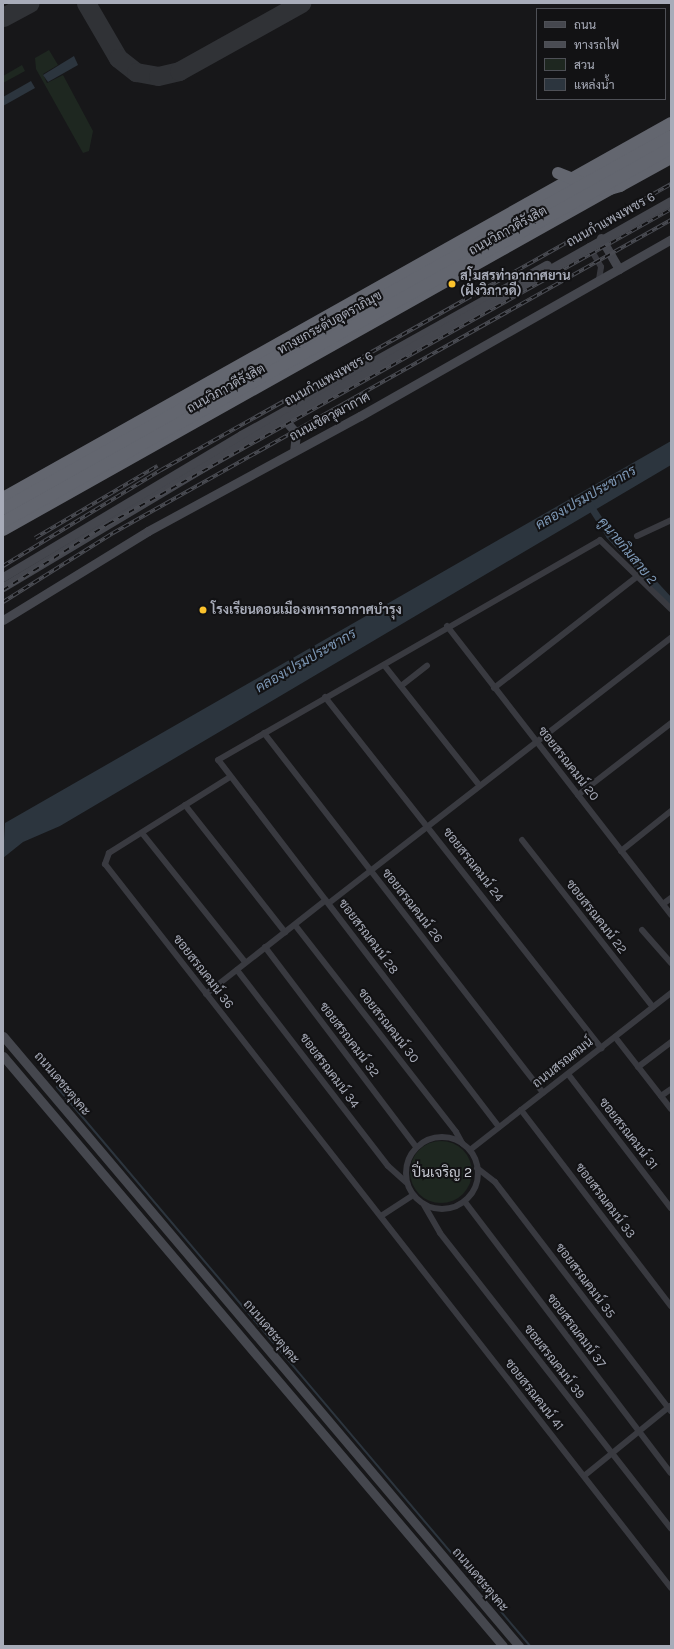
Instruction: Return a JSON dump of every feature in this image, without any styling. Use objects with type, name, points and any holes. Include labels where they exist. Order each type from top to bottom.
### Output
[{"type":"highway","name":"ถนนวิภาวดีรังสิต","points":[[3,498],[671,123]]},
{"type":"highway","name":"ทางยกระดับอุตราภิมุข","points":[[3,508],[671,136]]},
{"type":"highway","name":"ทางยกระดับอุตราภิมุข","points":[[3,522],[671,148]]},
{"type":"highway","name":"ถนนวิภาวดีรังสิต","points":[[3,530],[671,155]]},
{"type":"highway","points":[[558,173],[603,191],[620,186],[671,158]]},
{"type":"main road","name":"ถนนกำแพงเพชร 6","points":[[3,577],[248,431],[671,197]]},
{"type":"main road","name":"ถนนกำแพงเพชร 6","points":[[3,587],[284,419],[601,238],[671,201]]},
{"type":"main road","points":[[601,238],[619,269]]},
{"type":"main road","name":"ถนนเชิดวุฒากาศ","points":[[3,620],[148,531],[294,452],[671,239]]},
{"type":"main road","points":[[284,419],[296,433],[294,452]]},
{"type":"main road","name":"ถนนเดชะตุงคะ","points":[[3,1030],[6,1037],[519,1646]]},
{"type":"main road","name":"ถนนเดชะตุงคะ","points":[[3,1056],[503,1646]]},
{"type":"main road","points":[[287,1390],[296,1382]]},
{"type":"main road","points":[[483,1622],[492,1615]]},
{"type":"street","points":[[589,246],[601,267],[600,280]]},
{"type":"street","points":[[637,536],[671,520]]},
{"type":"street","points":[[264,733],[325,697],[384,665],[447,626],[600,540],[639,575],[671,610]]},
{"type":"street","points":[[494,688],[639,575]]},
{"type":"street","name":"ซอยสรณคมน์ 20","points":[[447,626],[671,914]]},
{"type":"street","points":[[206,994],[245,962],[370,870],[671,638]]},
{"type":"street","points":[[384,665],[479,785]]},
{"type":"street","points":[[401,686],[427,666]]},
{"type":"street","name":"ซอยสรณคมน์ 24","points":[[325,697],[428,825],[601,1048]]},
{"type":"street","points":[[578,795],[671,723]]},
{"type":"street","name":"ซอยสรณคมน์ 28","points":[[264,733],[218,760],[328,901],[499,1127]]},
{"type":"street","name":"ซอยสรณคมน์ 26","points":[[264,733],[544,1093]]},
{"type":"street","name":"ซอยสรณคมน์ 36","points":[[230,777],[109,853],[105,864],[381,1216]]},
{"type":"street","points":[[185,806],[285,932]]},
{"type":"street","points":[[622,851],[671,811]]},
{"type":"street","points":[[142,833],[245,962]]},
{"type":"street","name":"ซอยสรณคมน์ 22","points":[[522,840],[653,1007]]},
{"type":"street","points":[[663,904],[671,898]]},
{"type":"street","name":"ซอยสรณคมน์ 30","points":[[295,924],[456,1132],[462,1143]]},
{"type":"street","points":[[642,930],[671,963]]},
{"type":"street","name":"ซอยสรณคมน์ 32","points":[[265,947],[416,1147]]},
{"type":"street","name":"ซอยสรณคมน์ 34","points":[[237,970],[388,1166],[406,1182]]},
{"type":"street","name":"ถนนสรณคมน์","points":[[470,1150],[671,993]]},
{"type":"street","points":[[615,1037],[671,1109]]},
{"type":"street","points":[[638,1066],[671,1042]]},
{"type":"street","name":"ซอยสรณคมน์ 31","points":[[568,1074],[671,1208]]},
{"type":"street","points":[[661,1096],[671,1089]]},
{"type":"street","name":"ซอยสรณคมน์ 33","points":[[521,1110],[671,1306]]},
{"type":"street","points":[[438,1137],[462,1143],[470,1150],[478,1168],[476,1186],[464,1202],[445,1210],[424,1205],[413,1195],[406,1182],[406,1163],[416,1147],[438,1137]]},
{"type":"street","name":"ซอยสรณคมน์ 35","points":[[478,1168],[495,1182],[670,1408]]},
{"type":"street","points":[[381,1216],[413,1195]]},
{"type":"street","name":"ซอยสรณคมน์ 37","points":[[464,1202],[671,1473]]},
{"type":"street","name":"ซอยสรณคมน์ 39","points":[[424,1205],[440,1233],[671,1529]]},
{"type":"street","name":"ซอยสรณคมน์ 41","points":[[381,1216],[671,1588]]},
{"type":"street","points":[[584,1476],[670,1408]]},
{"type":"green space","points":[[49,50],[58,65],[43,74],[47,83],[63,75],[93,131],[89,151],[83,153],[36,69],[35,58]]},
{"type":"green space","points":[[22,65],[25,71],[3,83],[3,76]]},
{"type":"green space","points":[[435,1141],[447,1141],[463,1150],[470,1160],[472,1172],[470,1184],[463,1194],[447,1203],[435,1203],[424,1198],[415,1189],[410,1178],[410,1166],[415,1155],[424,1146]]},
{"type":"water","points":[[74,56],[78,65],[48,82],[43,75]]},
{"type":"water","points":[[31,81],[35,88],[3,106],[3,97]]},
{"type":"water","name":"คลองเปรมประชากร","points":[[671,441],[671,465],[60,826],[23,842],[3,858],[5,823]]},
{"type":"waterway","name":"คูนายกิมสาย 2","points":[[589,504],[609,535],[671,602]]},
{"type":"waterway","points":[[57,1087],[530,1646]]},
{"type":"taxiway","points":[[3,17],[29,3]]},
{"type":"taxiway","points":[[86,3],[118,58],[136,72],[158,76],[179,71],[301,3]]},
{"type":"railway","points":[[3,566],[161,470],[671,184]]},
{"type":"railway","points":[[3,590],[108,524],[671,209]]},
{"type":"railway","points":[[3,602],[113,533],[671,220]]},
{"type":"railway","points":[[35,538],[157,466]]},
{"type":"place","name":"สโมสรท่าอากาศยาน (ฝั่งวิภาวดี)","points":[[452,284]]},
{"type":"place","name":"โรงเรียนดอนเมืองทหารอากาศบำรุง","points":[[203,610]]},
{"type":"district","name":"ปิ่นเจริญ 2","points":[[442,1173]]}]
